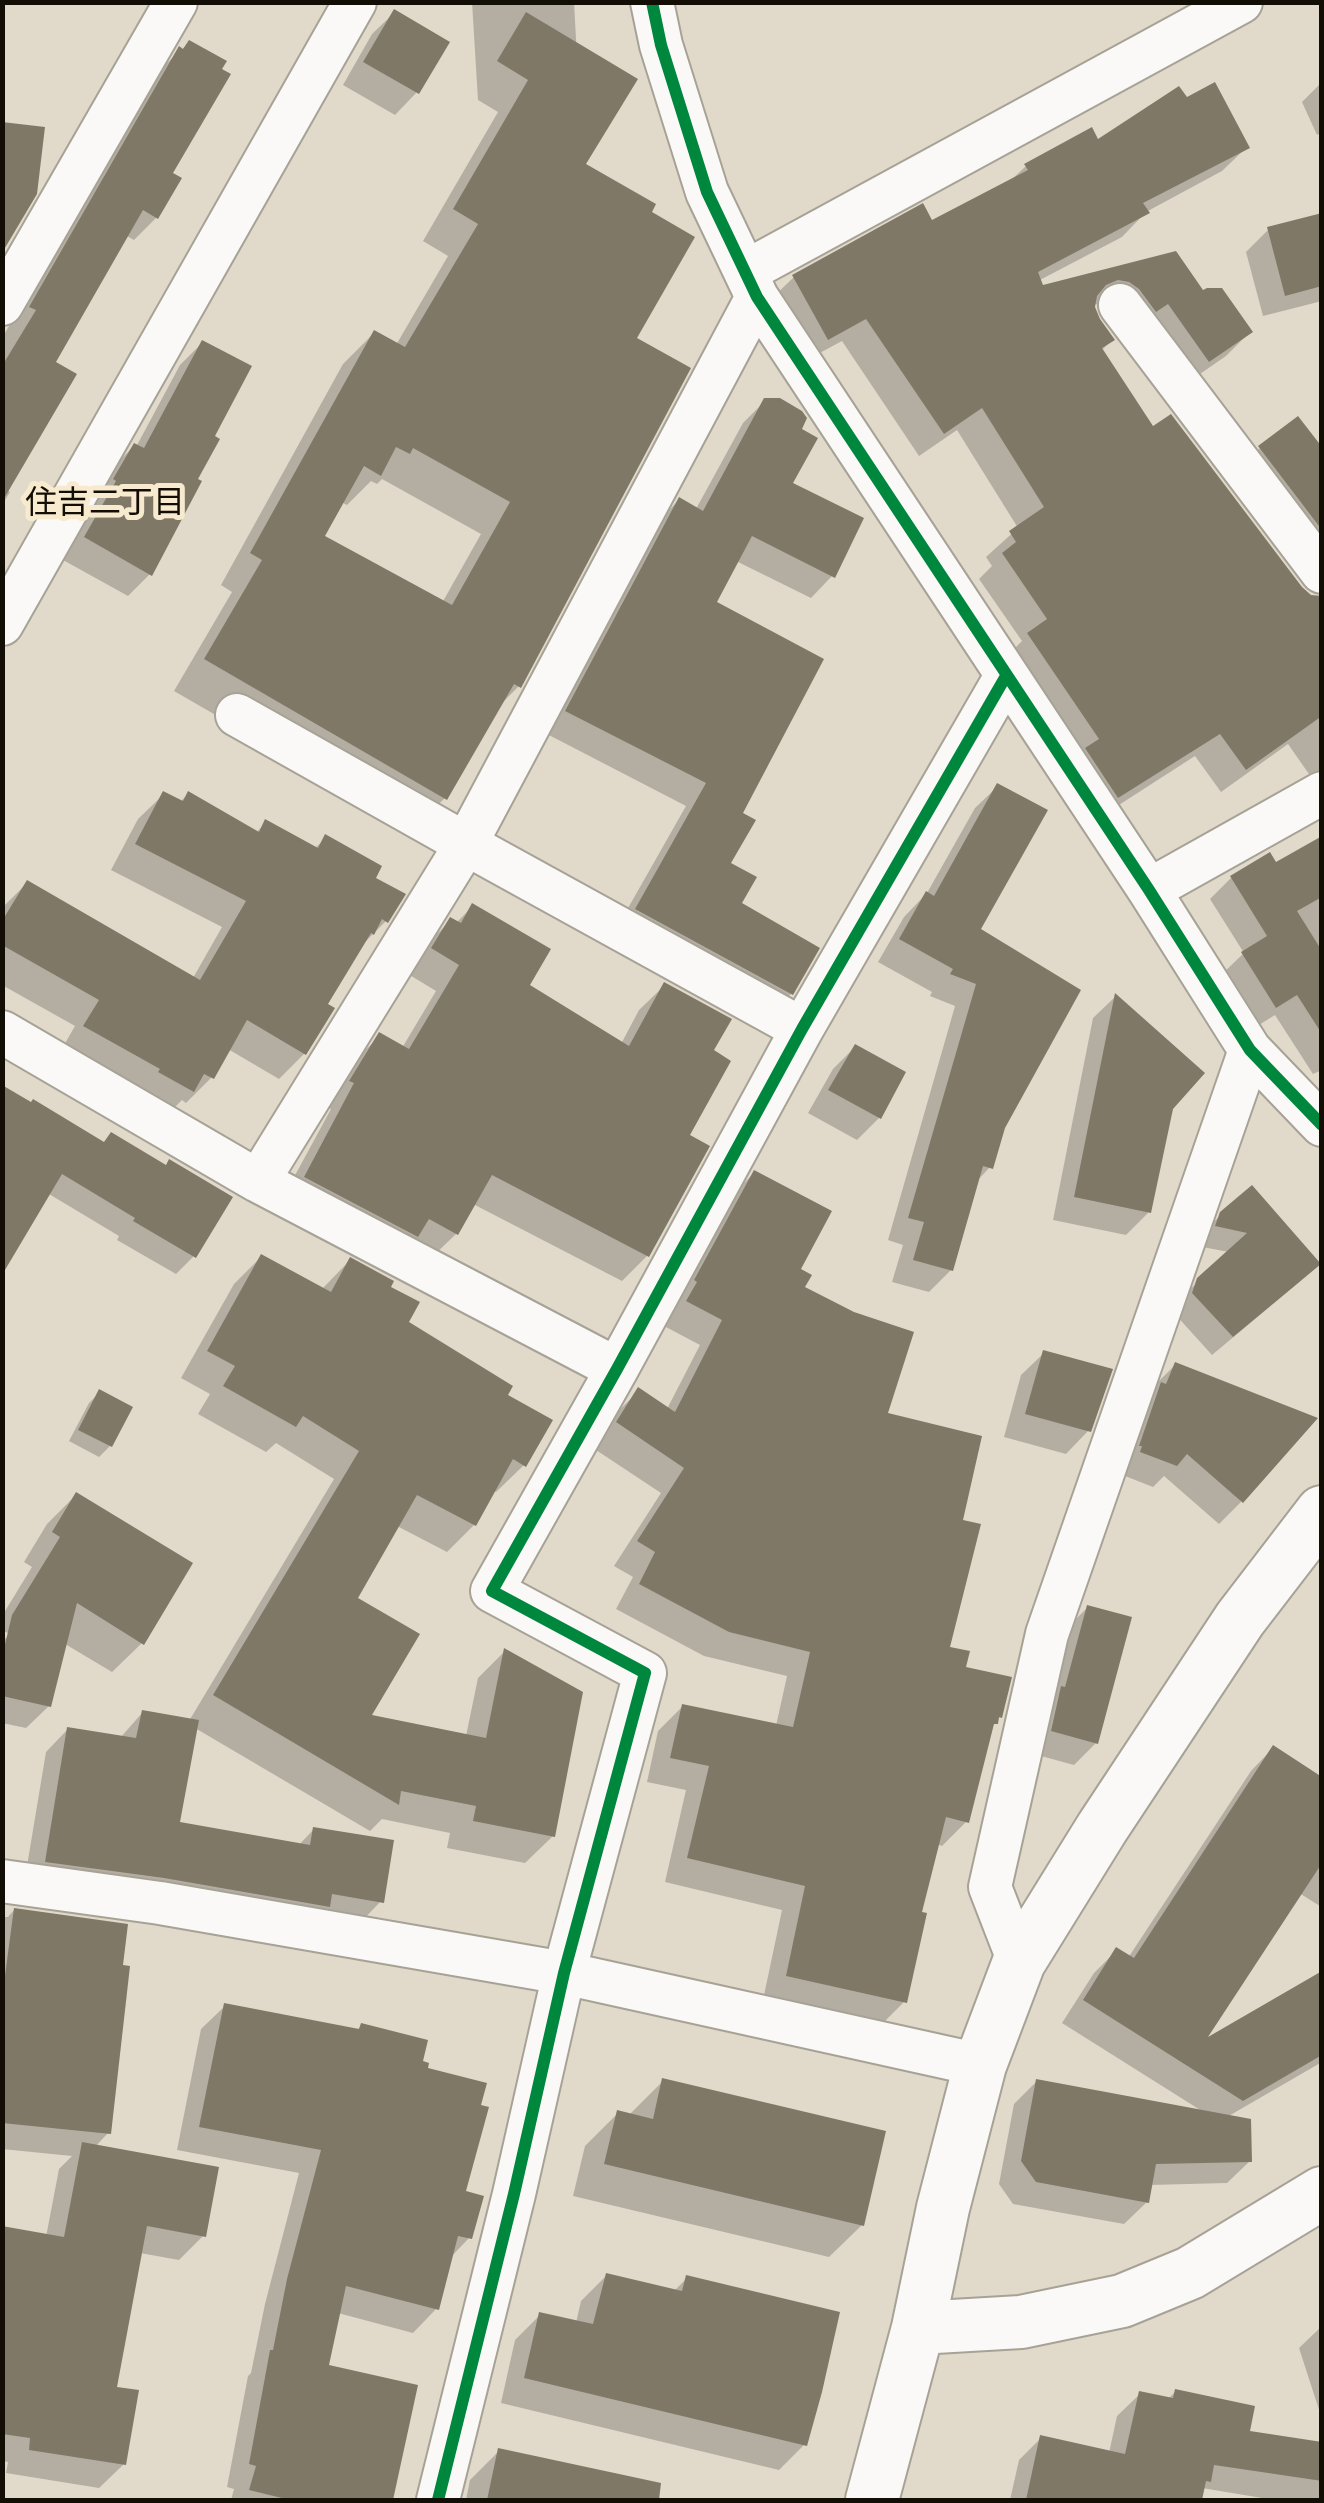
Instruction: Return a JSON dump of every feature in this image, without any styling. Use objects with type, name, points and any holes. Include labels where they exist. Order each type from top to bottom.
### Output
[{"type":"street","points":[[2,304],[176,2]]},
{"type":"street","points":[[2,624],[355,2]]},
{"type":"street","points":[[652,2],[706,192],[751,284],[1250,1050],[1320,1121]]},
{"type":"street","points":[[258,1181],[466,844],[751,284],[1240,2]]},
{"type":"street","points":[[1120,305],[1322,572]]},
{"type":"street","points":[[438,2500],[564,1973],[645,1673],[492,1591],[618,1369],[802,1029],[1006,676]]},
{"type":"street","points":[[237,714],[802,1029]]},
{"type":"street","points":[[1149,890],[1322,793]]},
{"type":"street","points":[[2,1032],[258,1181],[618,1369]]},
{"type":"street","points":[[1019,1962],[990,1887],[1047,1634],[1250,1050]]},
{"type":"street","points":[[872,2500],[918,2328],[942,2208],[980,2064],[1019,1962],[1240,1619],[1322,1512]]},
{"type":"street","points":[[2,1881],[160,1903],[564,1973],[980,2064]]},
{"type":"street","points":[[918,2328],[1021,2322],[1122,2301],[1190,2273],[1322,2193]]},
{"type":"building","points":[[394,9],[450,42],[419,94],[363,62]]},
{"type":"building","points":[[526,12],[638,79],[586,164],[656,204],[652,212],[695,237],[637,338],[691,368],[521,688],[514,684],[447,800],[204,659],[262,560],[250,553],[374,330],[405,347],[478,224],[453,209],[528,80],[497,61]],"holes":[[[396,447],[410,454],[413,448],[510,502],[452,605],[325,536],[364,466],[381,476]]]},
{"type":"building","points":[[189,40],[227,61],[222,69],[231,74],[173,173],[182,178],[158,219],[143,210],[56,362],[77,374],[2,502],[2,366],[36,310],[29,307],[179,46],[183,49]]},
{"type":"building","points":[[1215,82],[1250,148],[1143,203],[1150,213],[1038,272],[1043,285],[1176,251],[1203,290],[1222,288],[1253,332],[1209,362],[1168,304],[1156,312],[1139,289],[1118,280],[1106,285],[1097,296],[1095,307],[1115,340],[1102,348],[1153,426],[1171,414],[1302,587],[1311,595],[1322,596],[1322,716],[1246,770],[1220,734],[1118,798],[1085,748],[1099,739],[1027,633],[1047,619],[1002,553],[1016,542],[1009,531],[1044,507],[982,408],[944,434],[866,319],[828,340],[792,275],[923,203],[932,220],[1028,170],[1024,164],[1092,127],[1098,139],[1179,86],[1187,97]]},
{"type":"building","points":[[2,122],[45,127],[37,194],[2,253]]},
{"type":"building","points":[[1322,213],[1322,286],[1285,296],[1267,227]]},
{"type":"building","points":[[202,340],[252,366],[215,436],[220,439],[198,479],[202,481],[152,576],[84,537],[134,443],[144,448]]},
{"type":"building","points":[[764,398],[780,398],[802,411],[807,418],[802,429],[818,438],[793,483],[864,518],[835,578],[752,536],[717,602],[824,659],[743,813],[756,820],[731,863],[757,877],[742,903],[820,948],[793,995],[635,909],[706,783],[565,711],[679,497],[703,511]]},
{"type":"building","points":[[1298,416],[1322,447],[1322,530],[1258,446]]},
{"type":"building","points":[[997,783],[1048,810],[981,929],[1081,990],[1005,1128],[993,1169],[983,1166],[953,1271],[913,1260],[924,1222],[908,1218],[976,984],[950,974],[953,969],[899,939],[926,891],[934,896]]},
{"type":"building","points":[[163,791],[183,801],[188,791],[259,832],[265,819],[318,848],[325,834],[382,866],[376,878],[406,894],[388,923],[382,919],[374,935],[371,933],[328,1004],[335,1008],[306,1055],[247,1020],[214,1079],[204,1074],[194,1092],[83,1026],[99,1000],[2,945],[2,921],[27,880],[200,980],[246,901],[135,844]]},
{"type":"building","points":[[1322,836],[1322,897],[1297,911],[1322,951],[1322,1034],[1297,995],[1276,1008],[1241,952],[1267,936],[1230,876],[1270,852],[1276,862]]},
{"type":"building","points":[[472,903],[551,949],[530,985],[629,1046],[664,982],[732,1019],[714,1050],[731,1061],[690,1135],[710,1146],[649,1257],[492,1175],[458,1235],[429,1219],[418,1237],[304,1177],[354,1083],[349,1081],[379,1032],[409,1049],[459,965],[431,948],[450,917],[461,923]]},
{"type":"building","points":[[1115,993],[1205,1073],[1173,1109],[1151,1213],[1074,1197]]},
{"type":"building","points":[[855,1044],[906,1072],[881,1119],[828,1090]]},
{"type":"building","points":[[2,1085],[104,1142],[111,1132],[166,1165],[169,1159],[233,1197],[196,1258],[62,1174],[2,1275]]},
{"type":"building","points":[[754,1170],[832,1211],[801,1269],[812,1275],[805,1287],[854,1312],[914,1332],[888,1413],[982,1436],[963,1520],[981,1524],[950,1647],[970,1651],[966,1667],[1012,1677],[1002,1718],[994,1724],[969,1823],[946,1817],[922,1912],[927,1913],[907,2003],[786,1976],[805,1886],[687,1858],[709,1766],[670,1758],[682,1704],[793,1727],[810,1652],[729,1632],[639,1584],[655,1552],[637,1541],[684,1468],[616,1422],[638,1387],[675,1412],[722,1320],[686,1301]]},
{"type":"building","points":[[1252,1185],[1321,1264],[1233,1337],[1192,1293],[1197,1278],[1247,1233],[1215,1226],[1220,1212]]},
{"type":"building","points":[[261,1254],[331,1292],[350,1257],[394,1281],[391,1287],[420,1302],[409,1322],[513,1386],[508,1395],[553,1420],[526,1467],[513,1459],[476,1526],[417,1495],[358,1598],[420,1634],[372,1715],[486,1738],[504,1648],[583,1692],[555,1837],[473,1821],[476,1806],[401,1791],[399,1805],[213,1695],[359,1451],[303,1416],[296,1427],[223,1386],[235,1366],[207,1351]]},
{"type":"building","points":[[1043,1350],[1113,1369],[1091,1432],[1025,1414]]},
{"type":"building","points":[[1175,1362],[1318,1418],[1243,1503],[1187,1454],[1177,1466],[1140,1452],[1161,1382],[1166,1384]]},
{"type":"building","points":[[99,1389],[133,1407],[112,1447],[78,1430]]},
{"type":"building","points":[[76,1492],[193,1563],[144,1645],[77,1603],[51,1707],[2,1696],[2,1657],[12,1615],[60,1537],[52,1532]]},
{"type":"building","points":[[1087,1605],[1132,1617],[1098,1744],[1051,1731]]},
{"type":"building","points":[[142,1710],[199,1720],[180,1822],[310,1845],[313,1827],[394,1840],[384,1903],[332,1894],[330,1907],[45,1862],[67,1727],[136,1738]]},
{"type":"building","points":[[1273,1745],[1322,1777],[1322,1863],[1208,2037],[1322,1971],[1322,2055],[1243,2101],[1083,2000],[1116,1947],[1134,1958]]},
{"type":"building","points":[[14,1908],[128,1924],[123,1965],[130,1966],[111,2134],[2,2123],[2,1998]]},
{"type":"building","points":[[224,2003],[359,2029],[361,2023],[428,2040],[423,2061],[429,2063],[428,2068],[487,2083],[481,2105],[489,2107],[466,2191],[484,2196],[472,2239],[458,2236],[439,2310],[346,2286],[329,2365],[418,2385],[393,2500],[290,2500],[249,2490],[256,2466],[249,2464],[270,2350],[321,2150],[199,2127]]},
{"type":"building","points":[[662,2078],[886,2131],[864,2226],[604,2164],[617,2110],[653,2119]]},
{"type":"building","points":[[1036,2079],[1251,2119],[1252,2162],[1156,2164],[1149,2203],[1036,2182],[1021,2161]]},
{"type":"building","points":[[82,2142],[219,2167],[206,2237],[147,2226],[117,2387],[139,2390],[126,2465],[29,2450],[30,2438],[2,2434],[2,2226],[64,2237]]},
{"type":"building","points":[[606,2273],[682,2291],[686,2275],[840,2312],[807,2446],[524,2378],[539,2312],[593,2324]]},
{"type":"building","points":[[1175,2389],[1255,2406],[1250,2431],[1322,2442],[1322,2481],[1214,2465],[1202,2500],[1026,2500],[1040,2435],[1125,2454],[1139,2391],[1173,2398]]},
{"type":"building","points":[[498,2448],[661,2483],[659,2500],[487,2500]]},
{"type":"cycle path","points":[[652,2],[661,45],[707,192],[757,297],[1149,890],[1250,1050],[1322,1125]]},
{"type":"cycle path","points":[[438,2500],[564,1973],[645,1673],[492,1591],[802,1029],[1006,676]]},
{"type":"district","name":"住吉二丁目","points":[[105,503]]}]
